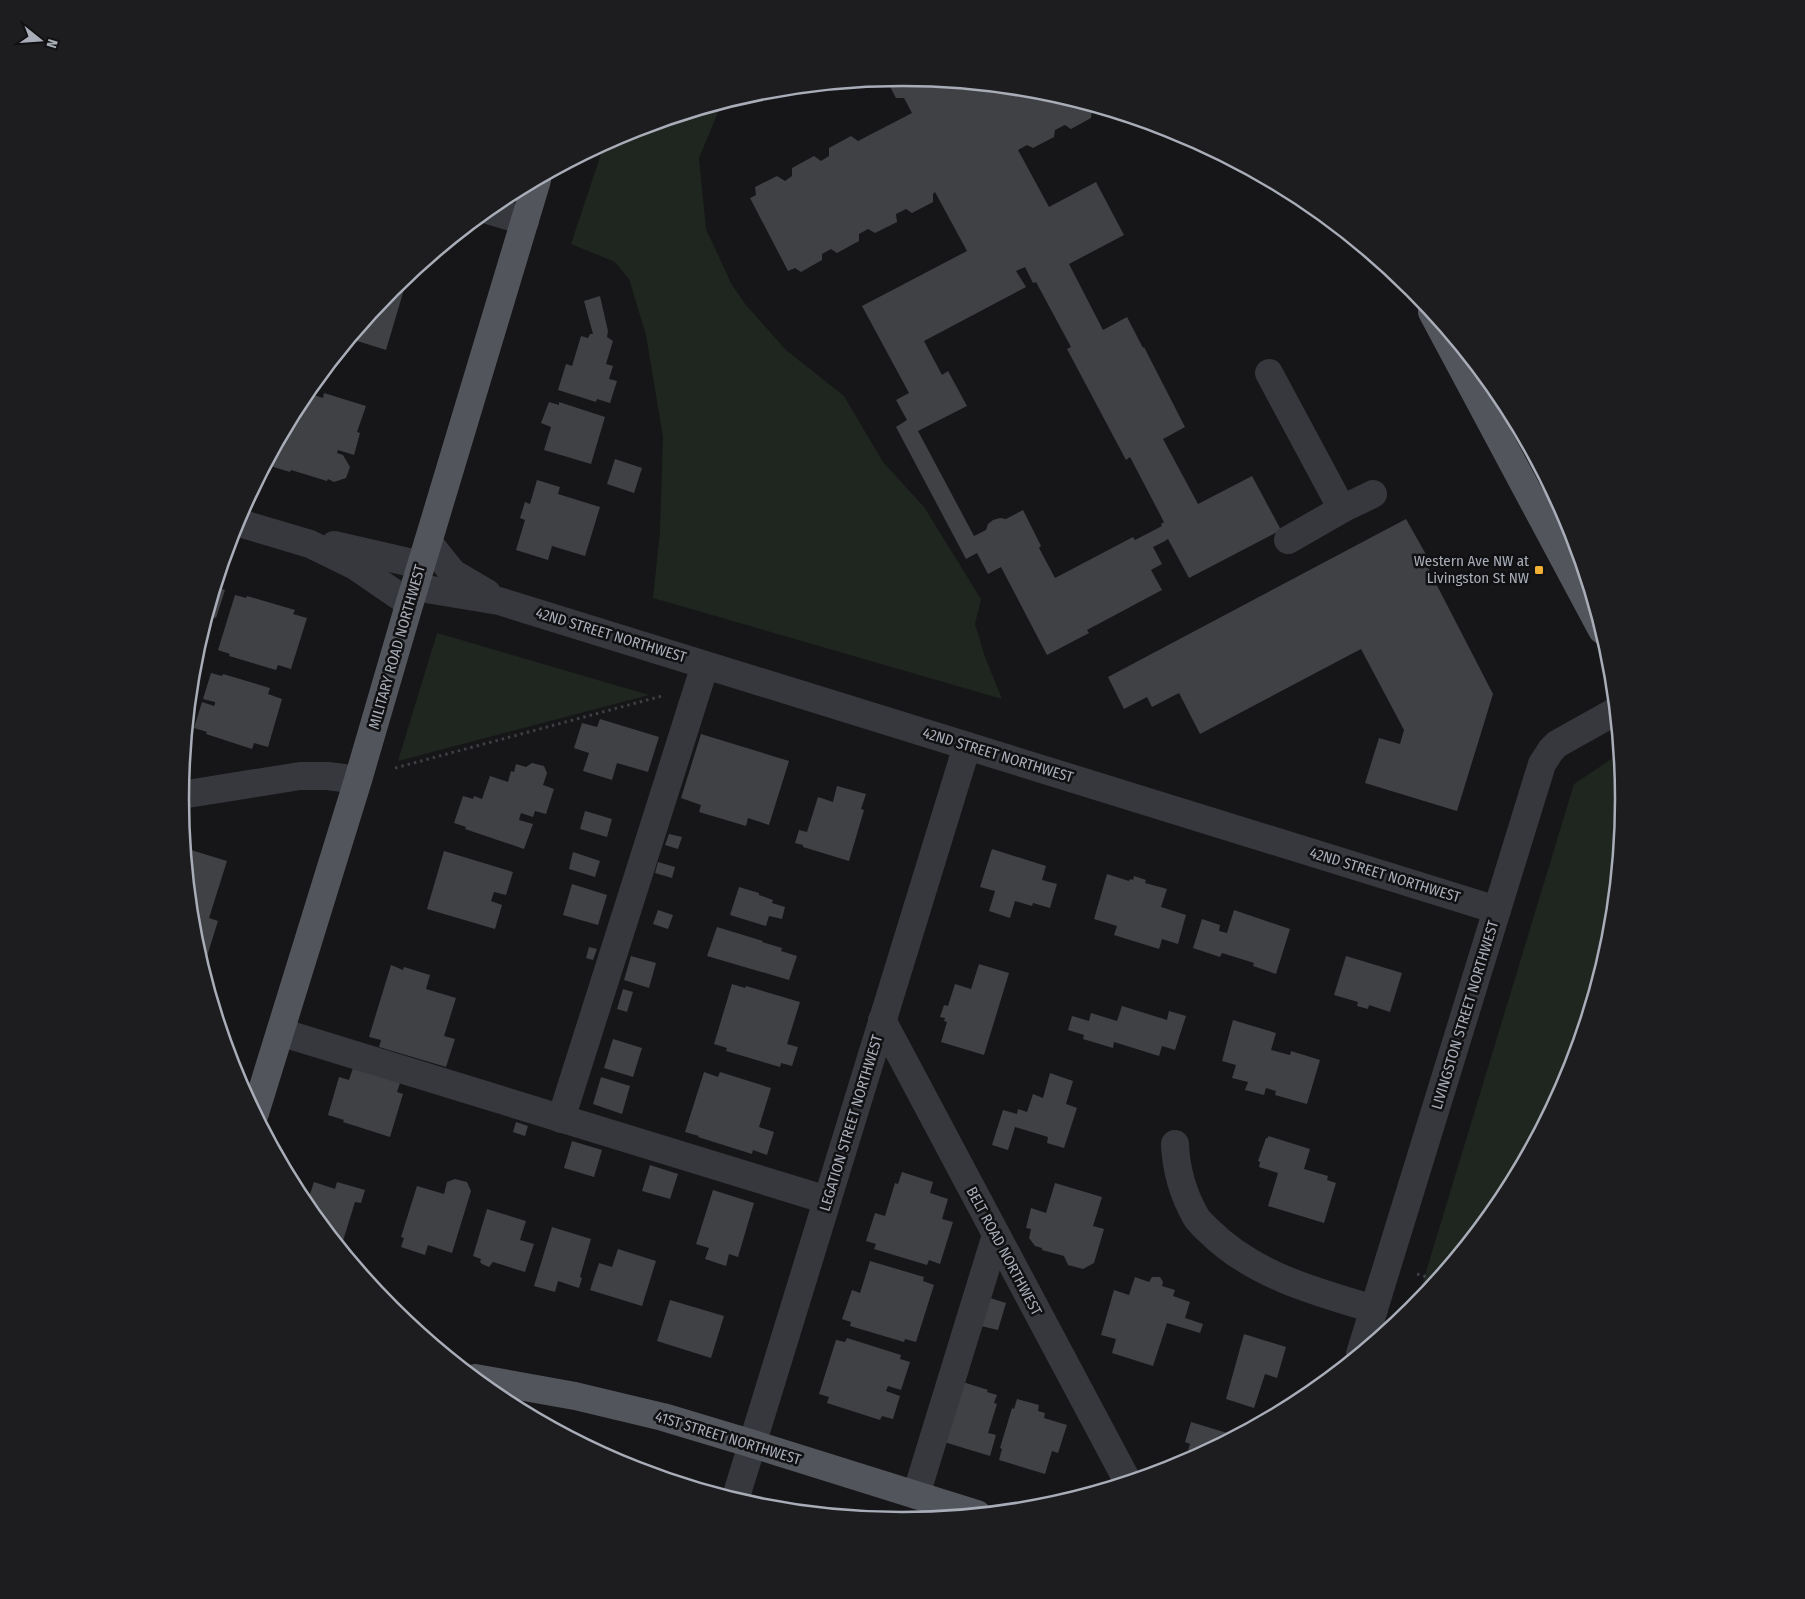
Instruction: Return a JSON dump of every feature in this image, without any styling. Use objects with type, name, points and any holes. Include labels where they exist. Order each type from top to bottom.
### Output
[{"type":"main road","name":"MILITARY ROAD NORTHWEST","points":[[258,1104],[358,780],[418,574],[535,188]]},
{"type":"main road","points":[[1445,337],[1587,603]]},
{"type":"main road","name":"41ST STREET NORTHWEST","points":[[489,1381],[598,1401],[662,1417],[963,1510]]},
{"type":"street","points":[[497,213],[525,221]]},
{"type":"street","points":[[1269,373],[1342,509]]},
{"type":"street","points":[[1288,540],[1342,509],[1373,494]]},
{"type":"street","name":"42ND STREET NORTHWEST","points":[[245,525],[310,544],[355,566],[418,574],[453,573],[499,601]]},
{"type":"street","name":"42ND STREET NORTHWEST","points":[[310,544],[340,546],[499,601],[1497,910]]},
{"type":"street","points":[[561,1119],[705,664]]},
{"type":"street","name":"LIVINGSTON STREET NORTHWEST","points":[[1363,1344],[1539,772],[1546,757],[1557,744],[1611,714]]},
{"type":"street","name":"LEGATION STREET NORTHWEST","points":[[737,1493],[967,746]]},
{"type":"street","points":[[189,794],[300,776],[328,776],[358,780]]},
{"type":"street","name":"BELT ROAD NORTHWEST","points":[[882,1020],[1125,1477]]},
{"type":"street","points":[[280,1032],[827,1200]]},
{"type":"street","points":[[1175,1144],[1176,1166],[1182,1187],[1197,1218],[1220,1242],[1243,1258],[1276,1276],[1318,1292],[1374,1309]]},
{"type":"street","points":[[916,1495],[996,1236]]},
{"type":"path","points":[[395,768],[670,694]]},
{"type":"path","points":[[1409,1271],[1431,1278]]},
{"type":"shaded area","points":[[719,111],[699,158],[706,229],[732,285],[746,305],[786,350],[844,396],[883,462],[924,507],[981,599],[975,624],[985,657],[1002,699],[653,598],[660,532],[663,437],[646,335],[629,279],[615,262],[571,244],[601,154],[673,124]]},
{"type":"shaded area","points":[[437,633],[649,695],[398,761]]},
{"type":"shaded area","points":[[1613,758],[1616,800],[1610,893],[1602,939],[1578,1029],[1542,1115],[1496,1196],[1439,1270],[1421,1290],[1574,784]]},
{"type":"building","points":[[890,87],[949,88],[996,92],[1042,100],[1092,112],[1091,118],[1071,129],[1065,125],[1055,130],[1054,137],[1033,148],[1027,145],[1018,150],[1049,207],[1096,182],[1124,235],[1069,264],[1103,330],[1127,317],[1144,347],[1185,427],[1163,439],[1198,504],[1252,476],[1281,530],[1189,578],[1168,539],[1153,547],[1162,564],[1151,570],[1162,590],[1087,630],[1089,633],[1047,655],[1001,567],[988,574],[977,553],[966,559],[896,427],[907,420],[896,400],[909,393],[862,306],[967,251],[935,192],[933,194],[933,202],[912,213],[906,209],[896,214],[897,222],[875,233],[868,229],[859,234],[859,241],[837,253],[831,249],[822,254],[822,260],[801,272],[795,268],[788,271],[750,198],[756,195],[755,187],[777,176],[785,181],[792,176],[792,168],[814,156],[821,161],[829,156],[829,148],[851,136],[858,141],[912,113],[904,98],[896,98]],"holes":[[[1025,267],[1033,283],[1036,282],[1071,347],[1067,349],[1126,460],[1130,457],[1164,522],[1161,524],[1162,526],[1135,540],[1133,537],[1055,578],[1039,548],[1041,546],[1023,510],[1006,519],[993,520],[988,524],[986,530],[974,536],[918,431],[967,406],[948,371],[942,375],[924,341],[1026,287],[1016,271]]]},
{"type":"building","points":[[404,289],[386,350],[357,341]]},
{"type":"building","points":[[600,296],[608,331],[607,337],[613,341],[606,364],[613,366],[609,379],[617,381],[610,403],[597,399],[596,402],[558,390],[566,364],[572,366],[581,336],[588,338],[590,334],[593,334],[584,301]]},
{"type":"building","points":[[324,393],[366,406],[357,432],[360,433],[354,455],[338,450],[337,453],[343,455],[350,467],[346,478],[334,482],[291,470],[290,472],[272,467],[315,395],[323,398]]},
{"type":"building","points":[[549,402],[559,405],[559,402],[605,417],[591,464],[544,450],[551,427],[541,423]]},
{"type":"building","points":[[615,459],[642,468],[634,493],[607,484]]},
{"type":"building","points":[[537,480],[560,487],[558,494],[600,507],[585,556],[552,546],[548,560],[516,550],[525,520],[520,518],[525,502],[530,504]]},
{"type":"building","points":[[1406,519],[1428,558],[1429,570],[1493,694],[1457,811],[1365,783],[1379,738],[1400,744],[1404,730],[1361,649],[1200,734],[1179,693],[1152,707],[1147,697],[1124,709],[1108,677]]},
{"type":"building","points":[[222,589],[225,590],[216,618],[213,617]]},
{"type":"building","points":[[235,595],[246,598],[247,596],[295,610],[293,614],[307,618],[291,669],[278,665],[276,670],[229,656],[230,654],[218,650]]},
{"type":"building","points":[[211,673],[222,676],[223,674],[270,688],[268,694],[282,699],[268,747],[254,743],[252,749],[206,734],[207,732],[194,728],[202,702],[214,706],[215,704],[215,702],[203,699]]},
{"type":"building","points":[[600,719],[659,737],[648,772],[617,763],[612,780],[583,771],[589,753],[574,748],[582,723],[597,727]]},
{"type":"building","points":[[701,734],[789,761],[769,825],[748,818],[746,826],[699,812],[701,805],[681,798]]},
{"type":"building","points":[[532,763],[544,766],[547,773],[543,785],[554,789],[546,814],[535,811],[533,817],[521,813],[519,820],[533,824],[524,849],[465,829],[466,827],[454,823],[463,796],[473,799],[474,796],[482,799],[490,776],[508,782],[511,771],[514,772],[516,764],[526,767]]},
{"type":"building","points":[[837,786],[866,794],[861,809],[864,810],[849,861],[795,843],[799,830],[807,832],[818,797],[833,802]]},
{"type":"building","points":[[585,811],[612,819],[607,837],[580,829]]},
{"type":"building","points":[[669,834],[682,837],[678,849],[665,845]]},
{"type":"building","points":[[992,849],[1046,866],[1042,880],[1057,884],[1050,908],[1033,903],[1032,906],[1015,901],[1010,918],[989,911],[995,891],[980,887]]},
{"type":"building","points":[[191,850],[227,861],[209,918],[218,921],[207,956],[195,893]]},
{"type":"building","points":[[444,851],[513,872],[506,895],[494,892],[491,901],[502,905],[495,929],[427,909]]},
{"type":"building","points":[[573,852],[600,861],[595,877],[569,869]]},
{"type":"building","points":[[658,862],[675,867],[672,878],[655,873]]},
{"type":"building","points":[[1107,874],[1129,881],[1130,879],[1133,880],[1134,876],[1146,880],[1145,883],[1167,889],[1161,907],[1186,915],[1178,944],[1162,939],[1159,949],[1114,935],[1117,926],[1094,919]]},
{"type":"building","points":[[572,884],[607,895],[598,925],[563,915]]},
{"type":"building","points":[[739,887],[759,893],[759,895],[773,900],[772,903],[785,907],[782,919],[769,916],[766,926],[730,915]]},
{"type":"building","points":[[658,910],[673,915],[668,929],[653,924]]},
{"type":"building","points":[[1234,910],[1290,929],[1276,974],[1253,966],[1254,963],[1222,953],[1220,957],[1193,948],[1202,919],[1220,925],[1219,931],[1227,933]]},
{"type":"building","points":[[717,927],[763,941],[782,948],[781,951],[797,956],[789,980],[707,956]]},
{"type":"building","points":[[589,947],[597,949],[593,960],[586,958]]},
{"type":"building","points":[[631,956],[656,963],[649,988],[624,980]]},
{"type":"building","points":[[1346,956],[1402,973],[1390,1012],[1369,1005],[1368,1009],[1357,1006],[1358,1002],[1334,995]]},
{"type":"building","points":[[979,964],[1009,973],[984,1055],[941,1042],[947,1022],[944,1021],[945,1018],[940,1017],[944,1005],[948,1006],[955,984],[971,989]]},
{"type":"building","points":[[391,965],[403,970],[404,967],[430,975],[426,989],[456,998],[444,1036],[455,1039],[446,1067],[379,1047],[381,1040],[369,1037]]},
{"type":"building","points":[[732,984],[745,988],[746,986],[800,1002],[787,1044],[798,1047],[792,1066],[781,1063],[780,1067],[726,1051],[727,1048],[714,1044]]},
{"type":"building","points":[[623,989],[633,992],[627,1012],[617,1009]]},
{"type":"building","points":[[1122,1006],[1167,1020],[1169,1011],[1186,1016],[1175,1050],[1162,1046],[1159,1056],[1114,1042],[1113,1048],[1083,1039],[1084,1035],[1068,1030],[1072,1016],[1089,1021],[1091,1013],[1117,1021]]},
{"type":"building","points":[[1233,1020],[1276,1033],[1271,1050],[1290,1055],[1291,1051],[1320,1060],[1307,1104],[1275,1095],[1276,1091],[1266,1088],[1264,1095],[1245,1090],[1248,1082],[1232,1078],[1236,1065],[1222,1061]]},
{"type":"building","points":[[613,1039],[642,1048],[633,1077],[604,1068]]},
{"type":"building","points":[[354,1065],[401,1080],[397,1092],[403,1094],[390,1137],[343,1122],[344,1120],[328,1115],[339,1077],[349,1080]]},
{"type":"building","points":[[704,1072],[718,1077],[720,1072],[771,1088],[759,1127],[774,1132],[767,1155],[753,1150],[752,1154],[685,1132]]},
{"type":"building","points":[[1050,1073],[1073,1081],[1066,1104],[1077,1108],[1064,1148],[1047,1143],[1048,1137],[1015,1127],[1008,1150],[992,1145],[1003,1110],[1017,1114],[1018,1109],[1027,1112],[1033,1094],[1043,1098]]},
{"type":"building","points":[[601,1077],[630,1086],[622,1114],[593,1104]]},
{"type":"building","points":[[516,1122],[528,1126],[525,1136],[513,1132]]},
{"type":"building","points":[[1268,1136],[1310,1149],[1304,1169],[1328,1176],[1327,1180],[1336,1183],[1324,1223],[1268,1206],[1278,1173],[1259,1167],[1260,1162],[1258,1161]]},
{"type":"building","points":[[572,1141],[602,1150],[594,1177],[564,1168]]},
{"type":"building","points":[[650,1165],[678,1174],[670,1199],[642,1191]]},
{"type":"building","points":[[902,1172],[933,1182],[930,1193],[948,1199],[942,1219],[953,1222],[940,1264],[929,1260],[927,1265],[874,1249],[876,1244],[866,1241],[875,1213],[885,1216],[895,1183],[898,1184]]},
{"type":"building","points":[[455,1179],[467,1182],[471,1191],[452,1253],[428,1245],[425,1255],[401,1247],[404,1238],[401,1237],[417,1186],[444,1194],[447,1182]]},
{"type":"building","points":[[314,1182],[335,1189],[337,1182],[365,1190],[361,1203],[355,1202],[343,1241],[337,1234],[309,1196]]},
{"type":"building","points":[[1055,1183],[1102,1197],[1093,1226],[1104,1229],[1094,1263],[1083,1269],[1068,1265],[1064,1256],[1042,1250],[1042,1248],[1035,1246],[1029,1238],[1031,1229],[1026,1228],[1031,1208],[1046,1213]]},
{"type":"building","points":[[713,1190],[754,1203],[738,1257],[729,1254],[726,1266],[705,1259],[709,1248],[696,1244]]},
{"type":"building","points":[[487,1209],[526,1221],[520,1240],[534,1244],[525,1272],[493,1262],[489,1267],[480,1262],[481,1259],[473,1256]]},
{"type":"building","points":[[552,1227],[591,1239],[580,1277],[582,1278],[579,1288],[558,1281],[555,1292],[534,1286]]},
{"type":"building","points":[[618,1249],[656,1261],[642,1306],[590,1290],[599,1263],[612,1267]]},
{"type":"building","points":[[870,1261],[924,1277],[923,1281],[934,1285],[916,1342],[905,1339],[904,1342],[850,1326],[851,1322],[842,1319],[852,1290],[860,1293]]},
{"type":"building","points":[[1135,1277],[1149,1282],[1152,1277],[1160,1277],[1163,1282],[1162,1286],[1175,1290],[1173,1296],[1190,1302],[1185,1318],[1203,1324],[1200,1333],[1167,1323],[1153,1366],[1112,1353],[1116,1339],[1101,1335],[1114,1290],[1129,1295]]},
{"type":"building","points":[[990,1298],[1006,1303],[998,1330],[981,1326]]},
{"type":"building","points":[[670,1300],[724,1316],[711,1358],[657,1341]]},
{"type":"building","points":[[1244,1334],[1286,1347],[1277,1378],[1265,1374],[1254,1408],[1226,1399]]},
{"type":"building","points":[[847,1338],[901,1355],[900,1359],[910,1362],[901,1390],[888,1386],[886,1391],[900,1396],[893,1419],[882,1416],[880,1420],[827,1403],[829,1397],[819,1394],[836,1340],[845,1342]]},
{"type":"building","points":[[963,1382],[997,1395],[994,1403],[997,1404],[988,1433],[996,1435],[990,1456],[944,1442]]},
{"type":"building","points":[[1017,1399],[1039,1405],[1038,1411],[1045,1413],[1044,1418],[1067,1425],[1058,1453],[1052,1451],[1045,1474],[999,1460],[1002,1449],[1000,1448],[1012,1408],[1014,1409]]},
{"type":"building","points":[[1191,1422],[1227,1433],[1187,1452],[1190,1444],[1185,1442]]},
{"type":"place","name":"Western Ave NW at Livingston St NW","points":[[1539,570]]}]
